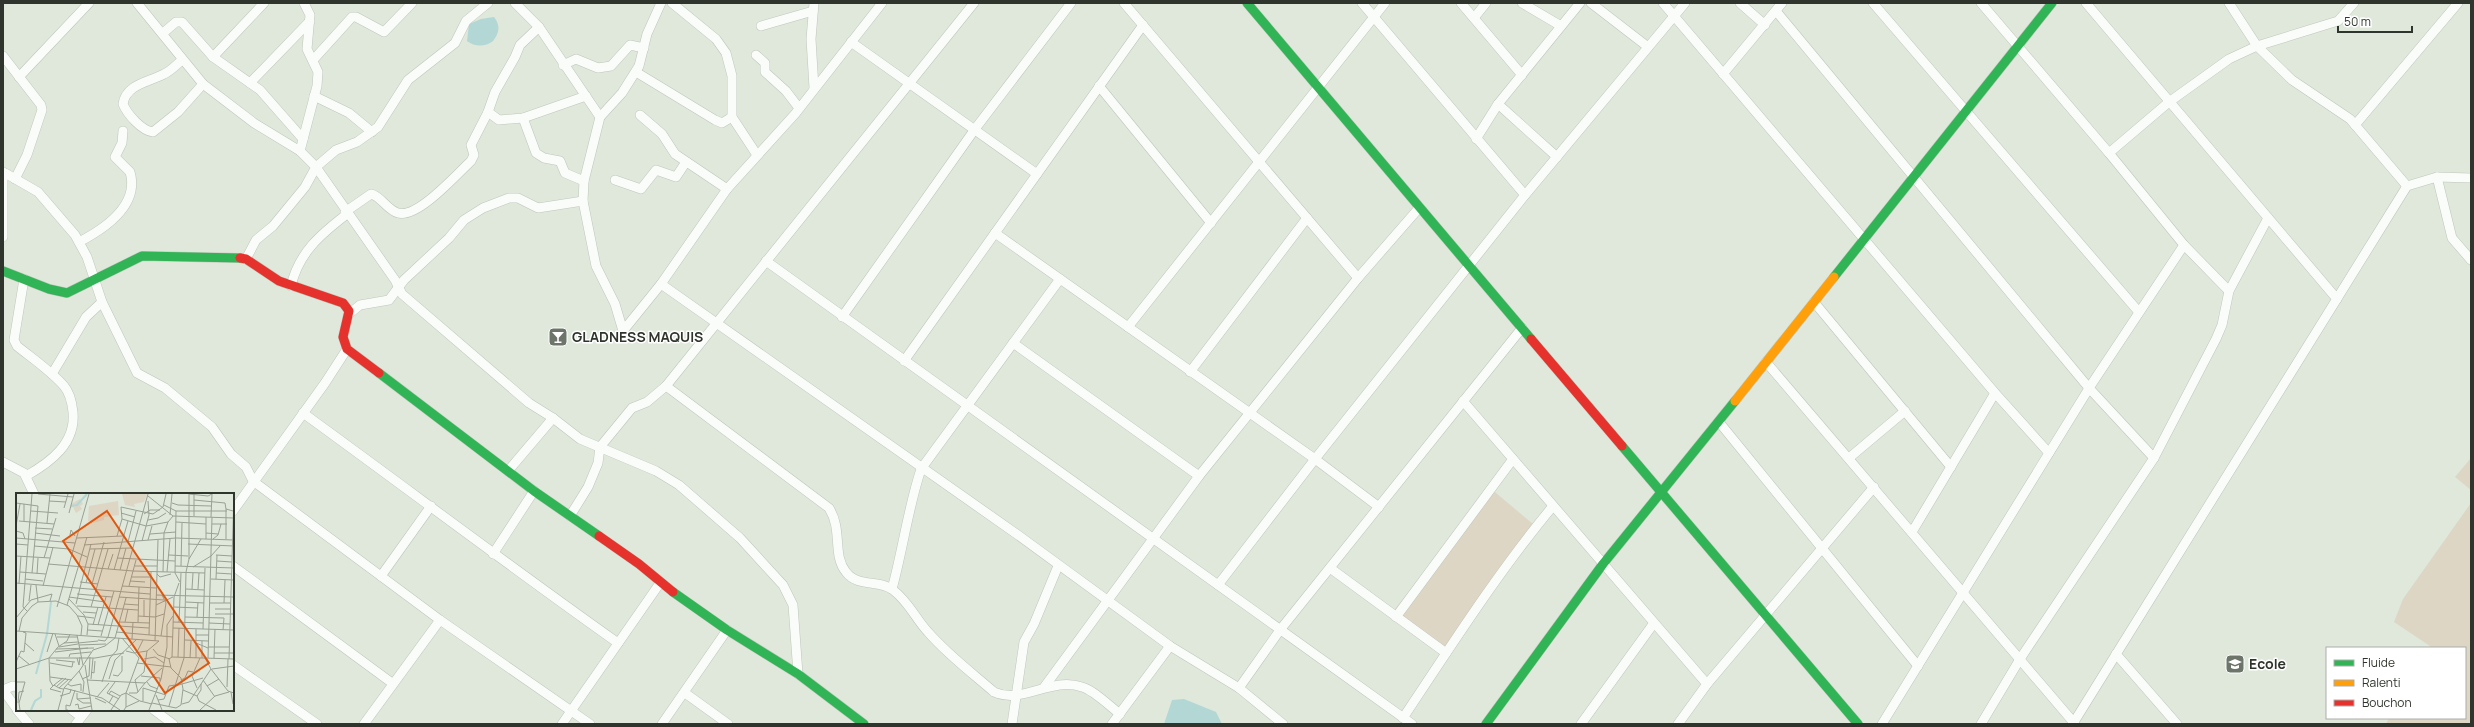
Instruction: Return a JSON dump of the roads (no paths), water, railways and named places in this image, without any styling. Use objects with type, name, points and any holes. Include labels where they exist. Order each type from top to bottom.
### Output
[{"type":"street","points":[[19,77],[89,3]]},
{"type":"street","points":[[137,3],[163,33],[182,60],[203,84],[254,123],[300,151],[316,167],[346,213],[395,280],[402,294],[529,403],[553,418],[580,439],[656,472],[679,485],[740,538],[783,585],[792,605],[798,674]]},
{"type":"street","points":[[213,57],[264,3]]},
{"type":"street","points":[[300,151],[314,96],[318,72],[314,59],[306,43],[310,21],[304,3]]},
{"type":"street","points":[[314,59],[353,16],[384,32],[412,3]]},
{"type":"street","points":[[246,259],[256,240],[273,226],[305,186],[316,167],[336,150],[357,142],[372,132],[381,123],[408,80],[455,43],[466,21],[488,3]]},
{"type":"street","points":[[515,3],[539,27],[563,65],[600,117]]},
{"type":"street","points":[[660,3],[647,34],[636,72],[622,93],[600,117],[584,181],[582,201],[596,266],[615,304],[623,331],[661,284],[727,189],[799,108],[882,3]]},
{"type":"street","points":[[672,3],[716,39],[726,53],[732,76],[732,118],[756,155]]},
{"type":"street","points":[[570,516],[596,469],[600,447],[632,408],[647,402],[666,386],[974,3]]},
{"type":"street","points":[[842,317],[975,129],[1071,3]]},
{"type":"street","points":[[1124,3],[1358,278]]},
{"type":"street","points":[[1247,3],[1419,208],[1858,724]]},
{"type":"street","points":[[1362,3],[1524,195]]},
{"type":"street","points":[[1128,327],[1385,3]]},
{"type":"street","points":[[1461,3],[1522,75]]},
{"type":"street","points":[[1474,18],[1486,3]]},
{"type":"street","points":[[1522,3],[1561,26]]},
{"type":"street","points":[[1476,139],[1498,104],[1580,3]]},
{"type":"street","points":[[1591,3],[1648,47]]},
{"type":"street","points":[[1663,3],[1995,394],[2049,453]]},
{"type":"street","points":[[1218,585],[1315,459],[1524,195],[1685,3]]},
{"type":"street","points":[[1740,3],[1765,25]]},
{"type":"street","points":[[1723,74],[1782,3]]},
{"type":"street","points":[[1873,3],[1965,113],[2138,311]]},
{"type":"street","points":[[1981,3],[2109,153],[2184,245],[2229,291]]},
{"type":"street","points":[[1486,724],[1603,564],[1719,422],[2052,3]]},
{"type":"street","points":[[2086,3],[2337,299]]},
{"type":"street","points":[[2229,3],[2257,46],[2292,80],[2350,119],[2407,186]]},
{"type":"street","points":[[2109,153],[2169,102],[2229,60],[2257,46],[2338,21],[2354,3]]},
{"type":"street","points":[[2355,126],[2458,3]]},
{"type":"street","points":[[761,26],[813,7],[811,39],[814,88]]},
{"type":"street","points":[[1776,11],[2088,388],[2154,458]]},
{"type":"street","points":[[163,33],[180,21],[213,57],[250,83],[272,102],[303,139]]},
{"type":"street","points":[[250,83],[310,21]]},
{"type":"street","points":[[904,360],[1143,25]]},
{"type":"street","points":[[291,286],[298,264],[306,251],[325,231],[370,194],[376,196],[391,211],[409,214],[419,208],[473,159],[471,145],[488,112],[495,92],[516,57],[520,44],[539,27]]},
{"type":"street","points":[[851,42],[911,83],[1037,174]]},
{"type":"street","points":[[563,65],[572,59],[601,68],[614,64],[630,45],[644,48]]},
{"type":"street","points":[[756,55],[765,63],[765,72],[786,91],[799,108]]},
{"type":"street","points":[[3,56],[26,88],[40,102],[42,110],[27,156],[15,179]]},
{"type":"street","points":[[182,60],[166,73],[131,89],[123,104],[128,114],[147,130],[153,132],[178,112],[203,84]]},
{"type":"street","points":[[636,72],[722,123],[732,118]]},
{"type":"street","points":[[1100,86],[1211,223]]},
{"type":"street","points":[[314,96],[349,113],[372,132]]},
{"type":"street","points":[[488,112],[499,120],[523,118],[586,96]]},
{"type":"street","points":[[1498,104],[1557,157]]},
{"type":"street","points":[[640,116],[662,134],[675,154],[727,189]]},
{"type":"street","points":[[523,118],[536,153],[544,158],[560,161],[565,173],[584,181]]},
{"type":"street","points":[[79,242],[110,223],[130,196],[130,172],[115,157],[122,143],[123,131]]},
{"type":"street","points":[[615,180],[641,189],[656,170],[674,178],[686,162]]},
{"type":"street","points":[[4,172],[38,192],[57,212],[79,242],[96,281],[102,302],[137,373],[165,388],[212,427],[231,454],[246,467],[253,481],[440,620],[590,724]]},
{"type":"street","points":[[3,237],[4,172]]},
{"type":"street","points":[[2437,177],[2452,238],[2471,260]]},
{"type":"street","points":[[1766,362],[2075,723],[2116,654],[2407,186],[2437,177],[2471,178]]},
{"type":"street","points":[[349,314],[360,305],[389,300],[398,288],[464,220],[483,208],[509,198],[518,198],[538,208],[582,201]]},
{"type":"street","points":[[1045,686],[1199,476],[1358,278],[1419,208]]},
{"type":"street","points":[[1190,372],[1307,218]]},
{"type":"street","points":[[1981,724],[2020,659],[2154,458],[2222,325],[2229,291],[2268,218]]},
{"type":"street","points":[[995,233],[1315,459],[1379,507]]},
{"type":"street","points":[[1882,724],[2088,388],[2138,311],[2184,245]]},
{"type":"street","points":[[3,271],[61,294],[96,281],[111,271],[142,256],[199,254],[238,256],[246,259],[274,278],[291,286],[343,303],[347,306],[349,314],[343,336],[347,349],[534,491],[639,564],[660,583],[727,630],[798,674],[864,724]]},
{"type":"street","points":[[766,261],[1058,472],[1154,538],[1412,724]]},
{"type":"street","points":[[892,589],[901,558],[910,502],[921,468],[1060,279]]},
{"type":"street","points":[[24,280],[14,340],[17,346],[52,374],[65,387],[72,403],[74,421],[72,433],[64,447],[40,468],[26,476]]},
{"type":"street","points":[[661,284],[1018,535],[1058,566],[1170,646],[1239,688],[1283,724]]},
{"type":"street","points":[[52,374],[86,317],[102,302]]},
{"type":"street","points":[[1814,302],[1951,467]]},
{"type":"street","points":[[1239,688],[1280,630],[1522,328]]},
{"type":"street","points":[[1012,343],[1199,476]]},
{"type":"street","points":[[234,510],[253,481],[304,413],[347,349]]},
{"type":"street","points":[[666,386],[829,508],[836,520],[838,554],[845,571],[854,580],[892,589],[909,604],[928,632],[994,692],[1016,696],[1045,686],[1067,684],[1082,687],[1120,714]]},
{"type":"street","points":[[1912,532],[1995,394]]},
{"type":"street","points":[[1463,401],[1707,684]]},
{"type":"street","points":[[1849,458],[1905,411]]},
{"type":"street","points":[[304,413],[431,506],[493,554],[618,643]]},
{"type":"street","points":[[508,471],[553,418]]},
{"type":"street","points":[[1719,422],[1918,666]]},
{"type":"street","points":[[1396,617],[1513,459]]},
{"type":"street","points":[[3,462],[20,470],[26,476],[34,493]]},
{"type":"street","points":[[1678,724],[1707,684],[1874,487]]},
{"type":"street","points":[[493,554],[534,491]]},
{"type":"street","points":[[381,576],[431,506]]},
{"type":"street","points":[[1403,718],[1446,653],[1536,527],[1553,506]]},
{"type":"street","points":[[1012,724],[1024,642],[1034,624],[1058,566]]},
{"type":"street","points":[[234,567],[392,683]]},
{"type":"street","points":[[1330,568],[1446,653]]},
{"type":"street","points":[[562,724],[660,583]]},
{"type":"street","points":[[364,724],[392,683],[440,620]]},
{"type":"street","points":[[1581,724],[1654,622]]},
{"type":"street","points":[[662,724],[685,693],[727,630]]},
{"type":"street","points":[[1112,724],[1170,646]]},
{"type":"street","points":[[2116,654],[2177,724]]},
{"type":"street","points":[[234,666],[317,724]]},
{"type":"street","points":[[16,687],[13,686],[3,690],[16,709]]},
{"type":"street","points":[[685,693],[728,724]]},
{"type":"street","points":[[18,711],[29,724]]},
{"type":"street","points":[[155,711],[173,724]]},
{"type":"water","points":[[494,17],[498,23],[498,29],[497,35],[493,41],[480,46],[467,41],[469,24],[481,19]]},
{"type":"water","points":[[1184,699],[1216,712],[1222,724],[1164,724],[1172,700]]},
{"type":"place","name":"GLADNESS MAQUIS","points":[[558,337]]},
{"type":"place","name":"Ecole","points":[[2235,664]]}]
